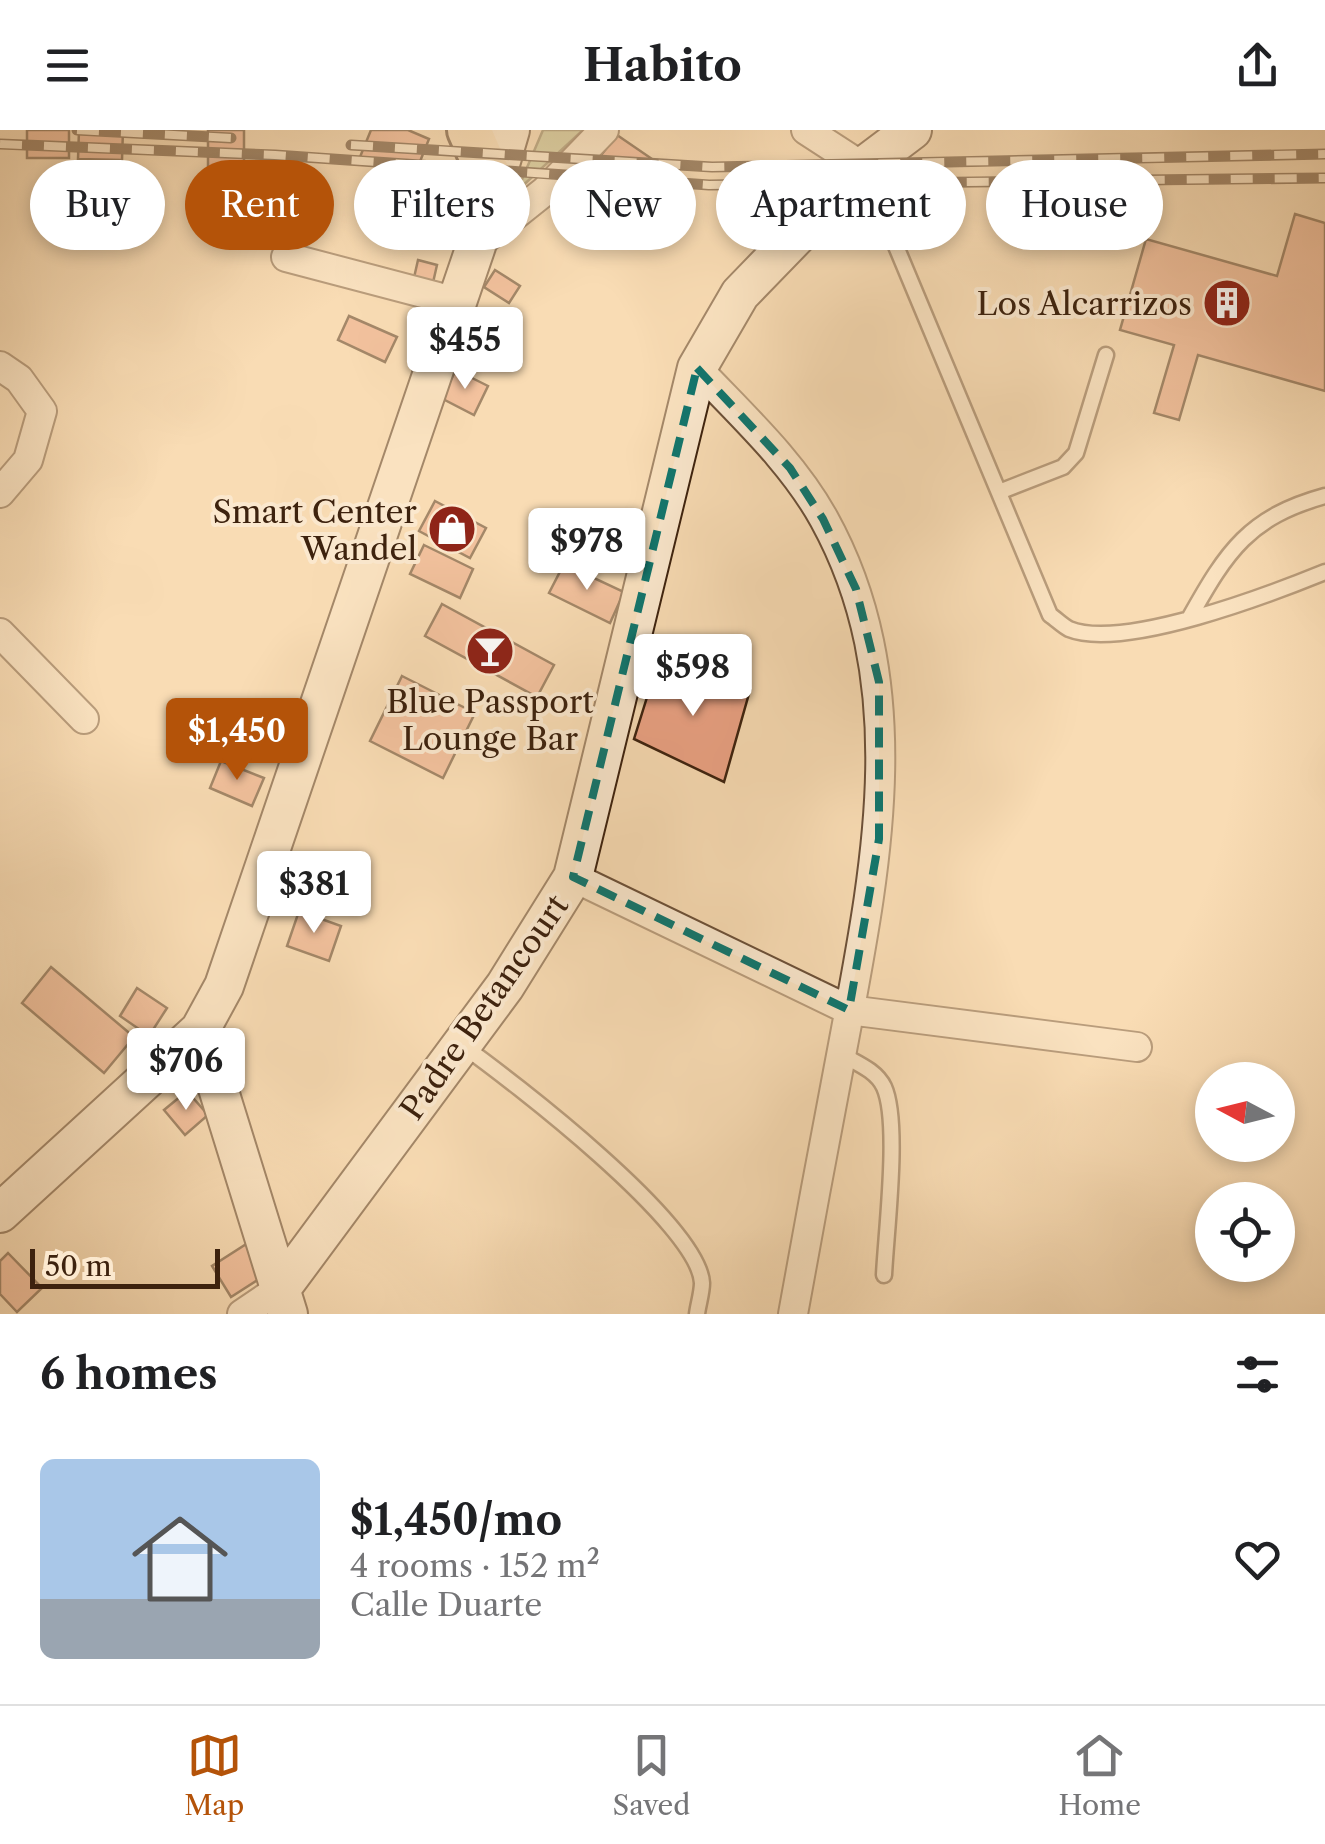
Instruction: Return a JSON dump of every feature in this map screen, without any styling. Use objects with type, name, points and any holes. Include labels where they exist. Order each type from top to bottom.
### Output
[{"type":"main road","points":[[469,130],[482,160]]},
{"type":"street","points":[[502,160],[510,130]]},
{"type":"street","points":[[530,203],[604,130]]},
{"type":"street","points":[[806,130],[852,160]]},
{"type":"street","name":"Padre Betancourt","points":[[872,160],[912,130]]},
{"type":"street","points":[[0,1213],[200,1030],[224,986],[475,250]]},
{"type":"street","name":"Padre Betancourt","points":[[285,1301],[573,877],[697,368],[740,294],[783,250]]},
{"type":"street","points":[[286,257],[457,302]]},
{"type":"street","points":[[0,366],[19,379],[42,410],[28,460],[0,493]]},
{"type":"street","points":[[697,368],[790,468],[824,518],[856,589],[879,682],[879,840],[793,1314]]},
{"type":"street","points":[[0,633],[84,719]]},
{"type":"street","points":[[573,877],[850,1010],[1137,1047]]},
{"type":"street","points":[[200,1030],[285,1301],[242,1314]]},
{"type":"lane","points":[[898,250],[1050,614],[1069,629],[1136,632],[1263,597],[1325,572]]},
{"type":"lane","points":[[999,492],[1064,468],[1076,453],[1106,355]]},
{"type":"lane","points":[[1190,617],[1214,573],[1251,528],[1325,496]]},
{"type":"lane","points":[[462,1044],[541,1103],[672,1227],[702,1280],[696,1314]]},
{"type":"lane","points":[[841,1054],[871,1070],[884,1086],[890,1116],[884,1275]]},
{"type":"highlighted area","points":[[697,368],[790,468],[823,519],[856,589],[879,682],[879,839],[849,1010],[573,877]]},
{"type":"green space","points":[[543,130],[583,130],[530,179],[530,160]]},
{"type":"building","points":[[27,130],[69,130],[69,158],[27,158]]},
{"type":"building","points":[[79,130],[123,130],[122,160],[78,159]]},
{"type":"building","points":[[208,130],[244,130],[244,160],[208,160]]},
{"type":"building","points":[[371,130],[408,130],[429,139],[421,160],[360,157]]},
{"type":"building","points":[[617,135],[654,160],[597,160]]},
{"type":"building","name":"Los Alcarrizos","points":[[1295,214],[1325,223],[1325,391],[1198,355],[1179,420],[1154,413],[1174,345],[1120,330],[1143,250],[1163,250],[1163,244],[1277,276]]},
{"type":"building","points":[[418,260],[437,265],[432,287],[413,282]]},
{"type":"building","points":[[495,270],[520,286],[509,303],[484,287]]},
{"type":"building","points":[[349,316],[397,337],[385,362],[338,340]]},
{"type":"building","points":[[456,370],[488,386],[474,415],[441,398]]},
{"type":"building","name":"Smart Center Wandel","points":[[435,501],[486,528],[470,558],[419,531]]},
{"type":"building","points":[[424,545],[473,569],[460,598],[410,574]]},
{"type":"building","points":[[564,564],[624,592],[610,623],[549,593]]},
{"type":"building","name":"Blue Passport Lounge Bar","points":[[442,604],[554,665],[537,697],[425,636]]},
{"type":"building","points":[[658,662],[750,690],[724,782],[634,739]]},
{"type":"building","points":[[402,676],[475,713],[443,778],[370,741]]},
{"type":"building","points":[[221,761],[264,778],[252,806],[210,788]]},
{"type":"building","points":[[299,911],[341,926],[329,961],[287,946]]},
{"type":"building","points":[[51,967],[134,1037],[104,1073],[22,1003]]},
{"type":"building","points":[[137,988],[167,1008],[149,1036],[120,1016]]},
{"type":"building","points":[[187,1091],[208,1115],[185,1135],[164,1110]]},
{"type":"building","points":[[251,1241],[270,1272],[231,1297],[212,1266]]},
{"type":"building","points":[[8,1253],[42,1288],[17,1312],[0,1294],[0,1261]]},
{"type":"railway","points":[[77,130],[231,138]]},
{"type":"railway","points":[[0,144],[275,155],[709,185],[1325,178]]},
{"type":"railway","points":[[351,145],[712,167],[1325,154]]},
{"type":"place","name":"Los Alcarrizos","points":[[1227,303]]},
{"type":"place","name":"Smart Center Wandel","points":[[452,529]]},
{"type":"place","name":"Blue Passport Lounge Bar","points":[[490,651]]}]
